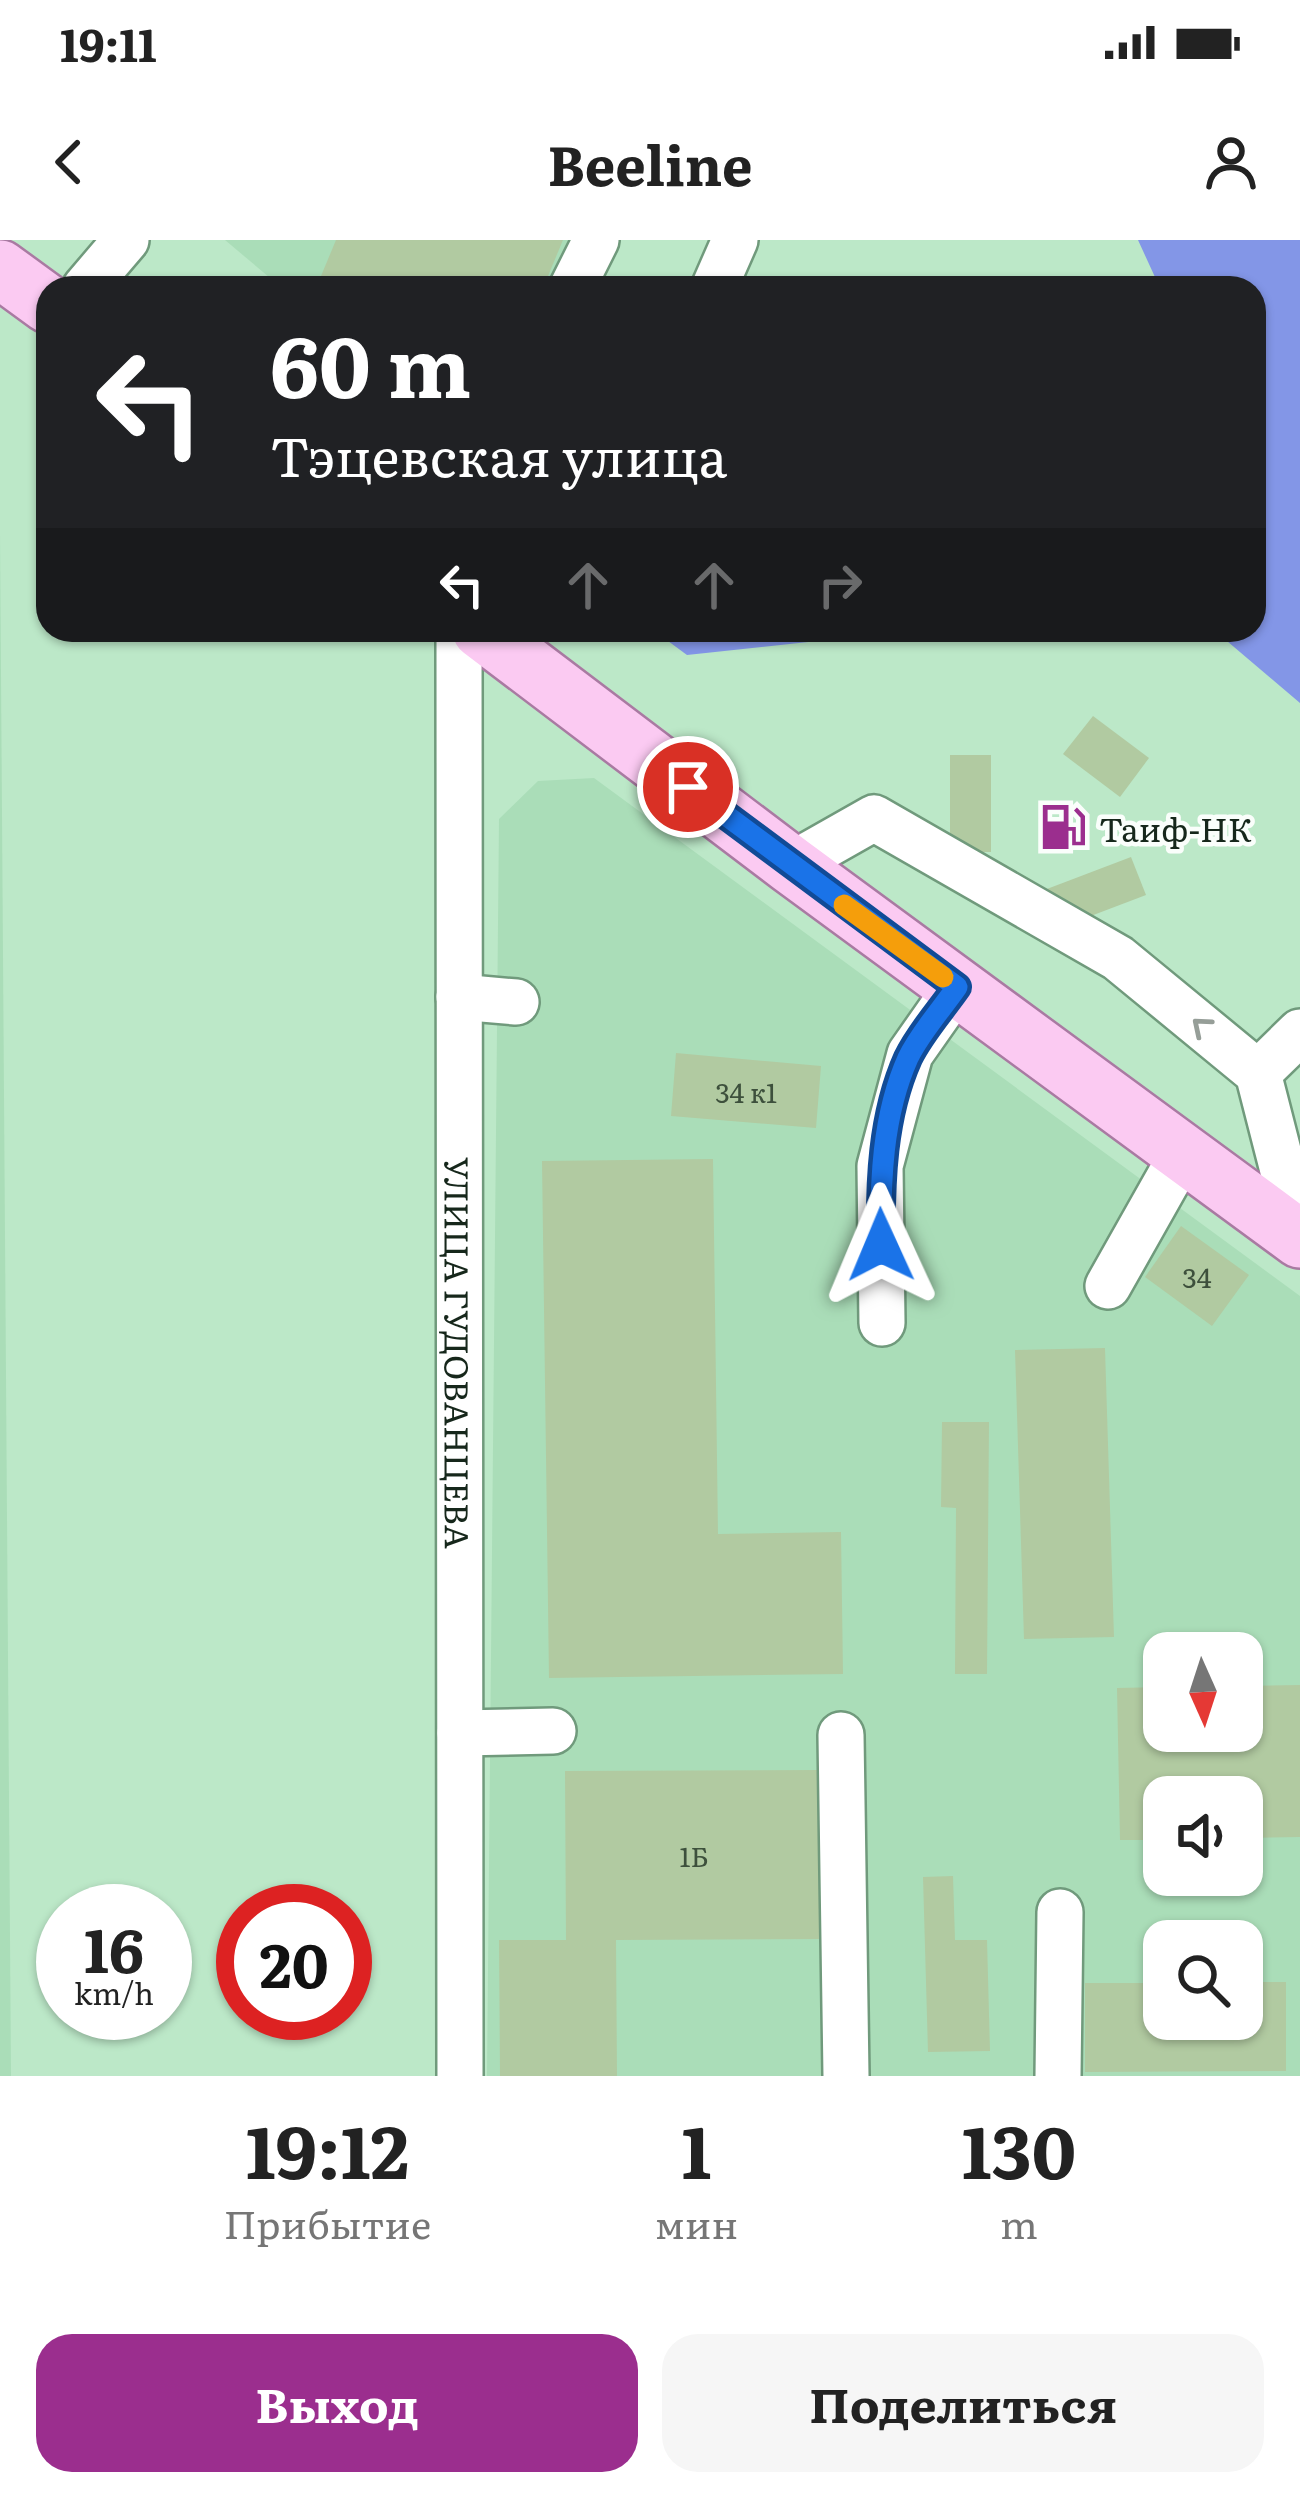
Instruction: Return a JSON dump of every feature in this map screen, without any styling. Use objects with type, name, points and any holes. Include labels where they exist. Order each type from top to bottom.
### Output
[{"type":"main road","points":[[0,268],[36,295]]},
{"type":"main road","points":[[498,642],[791,866],[1300,1238]]},
{"type":"street","points":[[95,276],[126,240]]},
{"type":"street","points":[[578,276],[596,240]]},
{"type":"street","points":[[719,276],[735,240]]},
{"type":"street","name":"УЛИЦА ГУДОВАНЦЕВА","points":[[459,642],[460,2076]]},
{"type":"street","points":[[791,866],[874,818],[1118,958],[1258,1073],[1300,1238]]},
{"type":"street","points":[[882,1324],[880,1166],[910,1054],[957,987]]},
{"type":"street","points":[[459,998],[517,1002]]},
{"type":"street","points":[[1258,1073],[1300,1032]]},
{"type":"street","points":[[1108,1286],[1183,1154]]},
{"type":"street","points":[[460,1733],[553,1731]]},
{"type":"street","points":[[841,1735],[846,2076]]},
{"type":"street","points":[[1058,2076],[1060,1912]]},
{"type":"shaded area","points":[[225,240],[578,240],[561,276],[268,276]]},
{"type":"shaded area","points":[[1138,240],[1300,240],[1300,703],[1228,642],[1266,642],[1266,276],[1154,276]]},
{"type":"shaded area","points":[[0,532],[11,2076],[0,2076]]},
{"type":"shaded area","points":[[669,642],[808,642],[687,655]]},
{"type":"shaded area","points":[[594,778],[1300,1296],[1300,2076],[487,2076],[499,819],[538,781]]},
{"type":"building","points":[[336,240],[563,240],[548,276],[321,276]]},
{"type":"building","points":[[1093,716],[1149,758],[1120,797],[1063,754]]},
{"type":"building","points":[[950,755],[991,755],[991,852],[950,852]]},
{"type":"building","points":[[1131,857],[1146,895],[1054,930],[1039,892]]},
{"type":"building","points":[[676,1053],[821,1066],[816,1128],[671,1116]]},
{"type":"building","points":[[713,1159],[718,1534],[841,1532],[843,1674],[549,1678],[542,1161]]},
{"type":"building","points":[[1181,1226],[1249,1275],[1212,1326],[1145,1277]]},
{"type":"building","points":[[1105,1348],[1114,1637],[1024,1639],[1015,1350]]},
{"type":"building","points":[[942,1422],[989,1422],[987,1674],[955,1674],[956,1508],[941,1507]]},
{"type":"building","points":[[1300,1685],[1300,1837],[1263,1838],[1263,1776],[1143,1776],[1143,1840],[1120,1840],[1117,1688],[1143,1687],[1143,1752],[1263,1752],[1263,1686]]},
{"type":"building","points":[[823,1770],[824,1939],[616,1940],[617,2076],[500,2076],[499,1940],[566,1940],[565,1771]]},
{"type":"building","points":[[953,1876],[955,1940],[987,1940],[990,2051],[928,2052],[923,1877]]},
{"type":"building","points":[[1263,1982],[1286,1982],[1286,2071],[1085,2072],[1085,1983],[1143,1983],[1143,2040],[1263,2040]]},
{"type":"slow traffic","points":[[844,905],[943,977]]},
{"type":"place","name":"Таиф-НК","points":[[1063,827]]},
{"type":"route","points":[[688,787],[957,987],[910,1054],[903,1072],[880,1166],[881,1245]]}]
